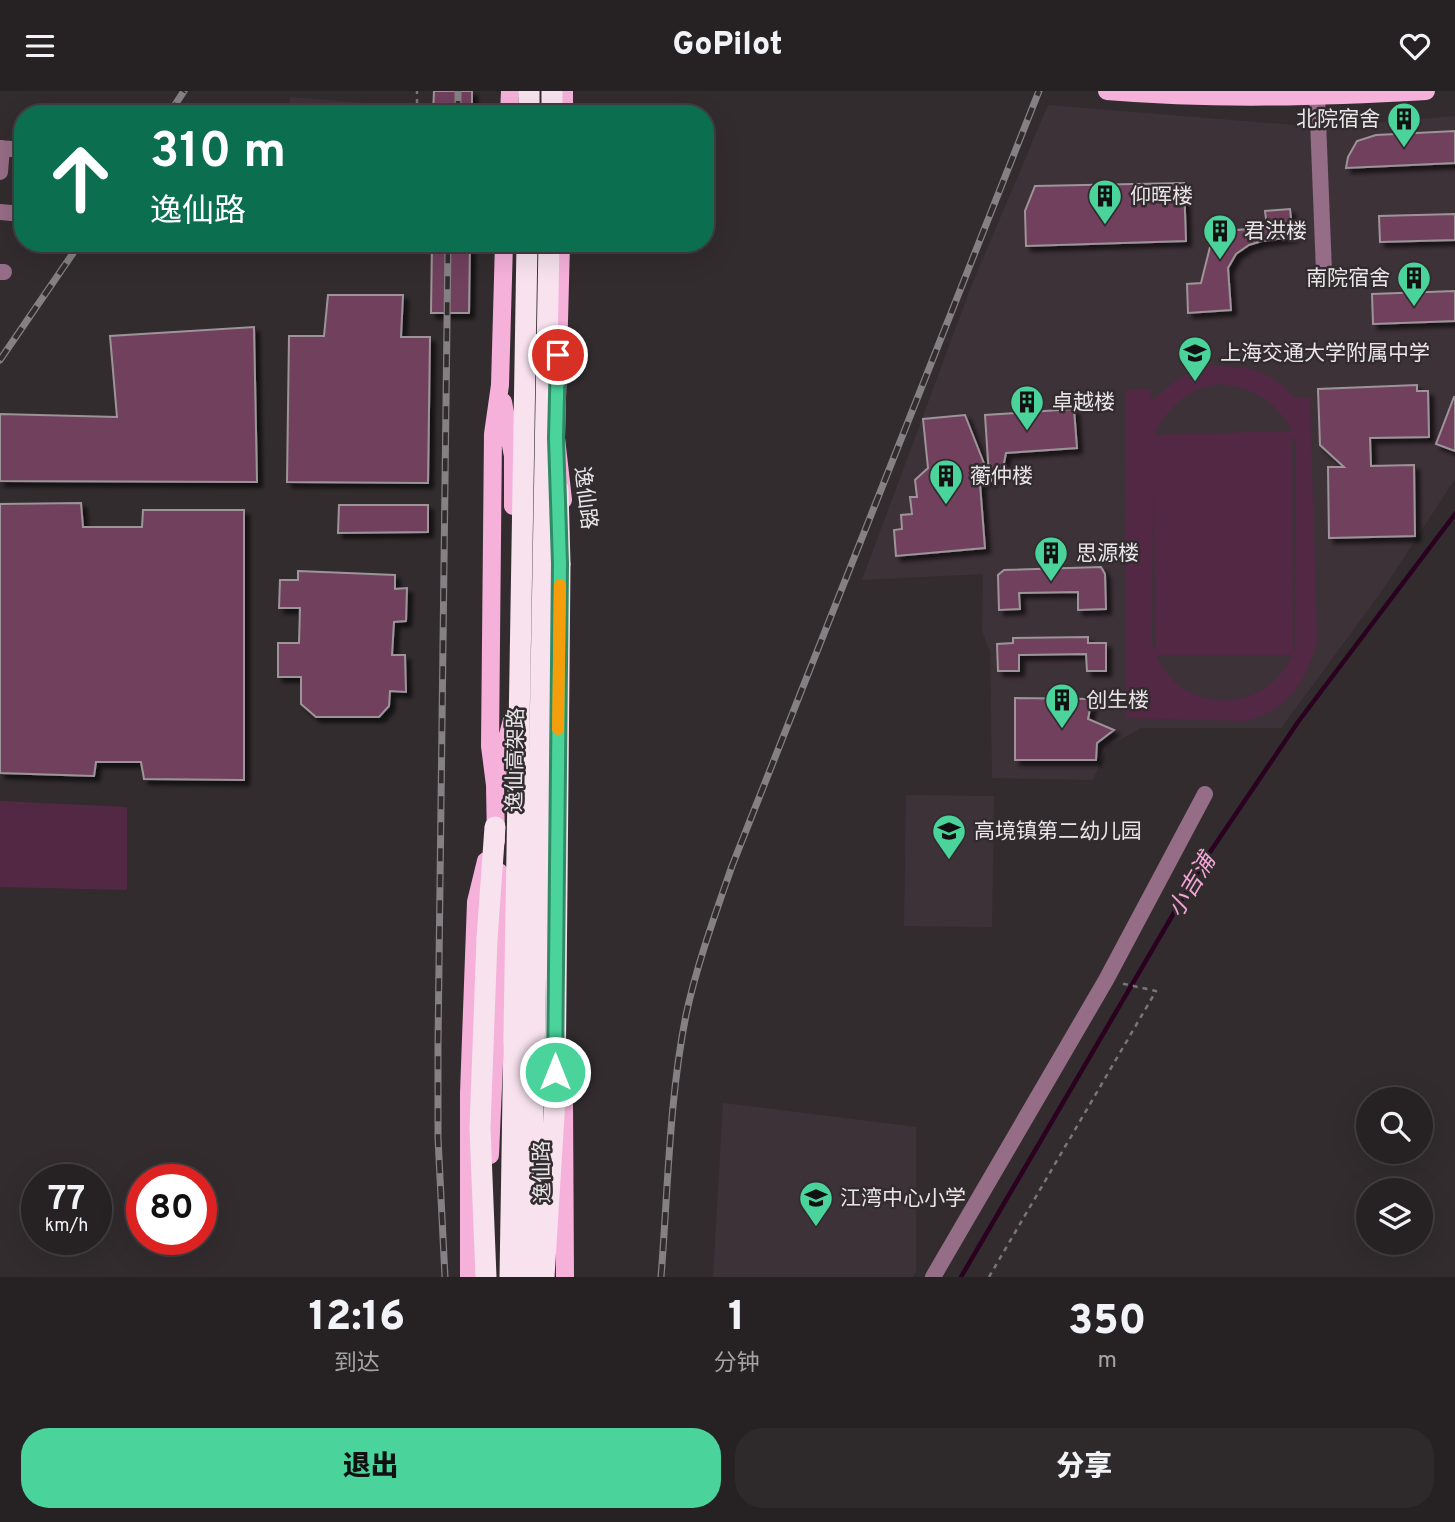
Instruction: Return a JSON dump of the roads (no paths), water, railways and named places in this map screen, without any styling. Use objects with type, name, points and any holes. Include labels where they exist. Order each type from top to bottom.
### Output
[{"type":"highway","name":"逸仙高架路","points":[[510,1277],[527,252]]},
{"type":"highway","name":"逸仙高架路","points":[[532,1277],[550,252]]},
{"type":"highway","points":[[544,1277],[555,1099],[560,564],[556,438]]},
{"type":"highway","points":[[485,1277],[480,1128],[486,939],[495,827]]},
{"type":"main road","points":[[1107,91],[1162,96],[1317,96],[1426,91]]},
{"type":"main road","points":[[485,1277],[501,902],[495,827],[495,785],[513,722],[513,456],[500,385],[504,252]]},
{"type":"main road","name":"逸仙路","points":[[532,1277],[545,535],[556,438],[562,252]]},
{"type":"main road","name":"逸仙路","points":[[556,438],[569,544],[564,1074],[565,1277]]},
{"type":"main road","points":[[469,1277],[469,1093],[476,902],[495,827]]},
{"type":"main road","points":[[537,1028],[564,1074]]},
{"type":"street","points":[[1317,96],[1324,272]]},
{"type":"street","points":[[0,172],[1,148]]},
{"type":"street","points":[[933,1277],[1106,980],[1205,794]]},
{"type":"waterway","name":"小吉浦","points":[[961,1277],[1206,858],[1298,722],[1455,514]]},
{"type":"railway","points":[[175,105],[184,91]]},
{"type":"railway","points":[[458,91],[458,105]]},
{"type":"railway","points":[[661,1277],[676,1080],[695,977],[732,866],[1039,91]]},
{"type":"railway","points":[[0,360],[74,252]]},
{"type":"railway","points":[[445,1277],[438,1138],[438,1045],[448,252]]},
{"type":"place","name":"北院宿舍","points":[[1404,149]]},
{"type":"place","name":"仰晖楼","points":[[1105,226]]},
{"type":"place","name":"君洪楼","points":[[1220,261]]},
{"type":"place","name":"南院宿舍","points":[[1414,308]]},
{"type":"place","name":"上海交通大学附属中学","points":[[1195,383]]},
{"type":"place","name":"卓越楼","points":[[1027,432]]},
{"type":"place","name":"蘅仲楼","points":[[946,506]]},
{"type":"place","name":"思源楼","points":[[1051,583]]},
{"type":"place","name":"创生楼","points":[[1062,730]]},
{"type":"place","name":"高境镇第二幼儿园","points":[[949,861]]},
{"type":"place","name":"江湾中心小学","points":[[816,1228]]}]
